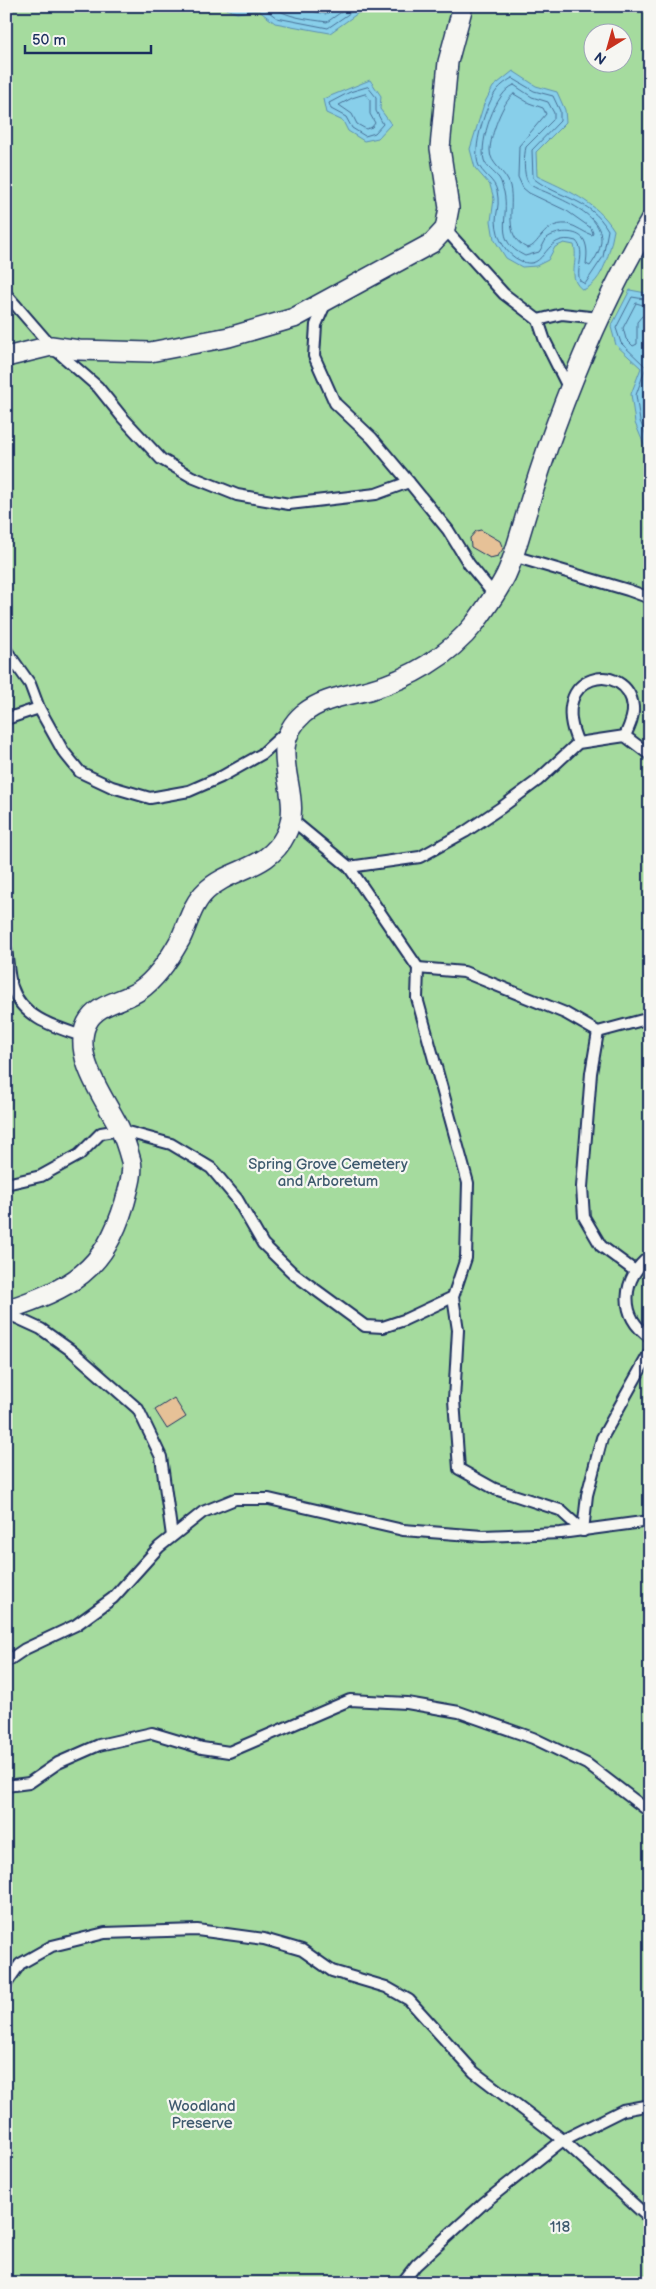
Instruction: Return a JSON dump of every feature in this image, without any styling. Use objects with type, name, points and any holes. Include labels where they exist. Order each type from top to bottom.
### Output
[{"type":"street","points":[[6,357],[51,346],[79,350],[150,352],[229,337],[294,318],[432,243],[445,229],[448,208],[440,148],[448,62],[463,6]]},
{"type":"street","points":[[6,1311],[51,1295],[83,1275],[105,1250],[119,1222],[133,1166],[120,1130],[92,1080],[82,1036],[88,1019],[98,1010],[141,990],[163,967],[180,940],[192,911],[206,891],[228,877],[255,866],[274,851],[286,835],[291,819],[284,760],[287,732],[304,712],[330,698],[370,689],[402,678],[438,658],[460,642],[495,596],[513,556],[570,390],[599,318],[650,221]]},
{"type":"lane","points":[[445,229],[504,294],[538,320],[570,390]]},
{"type":"lane","points":[[6,294],[51,346],[98,387],[122,417],[161,459],[192,477],[237,495],[289,504],[376,494],[409,482]]},
{"type":"lane","points":[[326,301],[316,325],[314,356],[335,403],[372,438],[409,482],[448,530],[469,564],[495,596]]},
{"type":"lane","points":[[538,320],[562,314],[599,318]]},
{"type":"lane","points":[[513,556],[650,598]]},
{"type":"lane","points":[[6,650],[30,684],[39,708],[63,751],[80,772],[112,788],[150,798],[189,791],[221,777],[262,754],[287,732]]},
{"type":"lane","points":[[578,744],[570,718],[570,704],[574,693],[583,684],[594,678],[607,678],[619,684],[628,692],[633,707],[632,720],[625,736]]},
{"type":"lane","points":[[6,719],[39,708]]},
{"type":"lane","points":[[349,867],[374,865],[420,857],[465,832],[516,796],[556,766],[578,744],[625,736],[650,755]]},
{"type":"lane","points":[[291,819],[349,867],[418,968],[417,998],[468,1183],[466,1258],[453,1297],[458,1330],[454,1400],[459,1469],[495,1489],[560,1510],[583,1530]]},
{"type":"lane","points":[[6,949],[12,987],[20,1003],[37,1019],[82,1036]]},
{"type":"lane","points":[[418,968],[464,972],[565,1013],[598,1032],[650,1018]]},
{"type":"lane","points":[[598,1032],[591,1073],[582,1187],[584,1218],[601,1246],[634,1271]]},
{"type":"lane","points":[[6,1184],[41,1176],[79,1155],[101,1133],[120,1130],[171,1144],[212,1168],[237,1199],[262,1244],[294,1274],[365,1326],[383,1327],[404,1320],[453,1297]]},
{"type":"lane","points":[[650,1256],[634,1271],[626,1293],[627,1308],[633,1322],[650,1337]]},
{"type":"lane","points":[[6,1311],[41,1329],[72,1351],[138,1409],[161,1457],[172,1536]]},
{"type":"lane","points":[[583,1530],[587,1495],[602,1438],[650,1352]]},
{"type":"lane","points":[[6,1662],[25,1649],[76,1625],[112,1598],[159,1547],[172,1536],[203,1512],[235,1498],[270,1499],[403,1530],[483,1536],[560,1534],[650,1521]]},
{"type":"lane","points":[[6,1786],[29,1783],[58,1764],[99,1745],[152,1733],[202,1748],[230,1752],[350,1700],[407,1703],[459,1712],[533,1738],[587,1764],[650,1812]]},
{"type":"lane","points":[[6,1984],[20,1964],[52,1946],[104,1933],[197,1930],[264,1939],[302,1950],[332,1970],[386,1987],[409,2000],[474,2072],[564,2140],[650,2219]]},
{"type":"lane","points":[[402,2283],[416,2264],[485,2202],[564,2140],[623,2110],[650,2105]]},
{"type":"green space","name":"Spring Grove Cemetery and Arboretum","points":[[6,6],[650,6],[650,2283],[6,2283]]},
{"type":"water","points":[[225,6],[368,6],[330,33],[275,23],[258,10],[237,13],[226,9]]},
{"type":"water","points":[[513,71],[536,86],[557,92],[565,110],[566,122],[536,152],[537,176],[580,197],[598,211],[614,230],[608,256],[601,273],[590,286],[583,290],[575,280],[574,275],[574,245],[564,243],[555,247],[548,260],[536,266],[522,267],[506,258],[494,239],[491,221],[494,199],[490,185],[475,168],[470,149],[484,104],[493,87]]},
{"type":"water","points":[[370,80],[381,96],[380,109],[391,124],[378,138],[364,141],[348,131],[343,121],[326,113],[323,99]]},
{"type":"water","points":[[630,290],[646,293],[650,298],[650,324],[647,338],[650,347],[650,531],[648,530],[644,467],[645,447],[635,423],[631,394],[641,368],[616,345],[611,327]]},
{"type":"building","points":[[481,530],[500,541],[503,549],[498,556],[490,558],[471,547],[470,538],[476,531]]},
{"type":"building","points":[[174,1398],[186,1417],[167,1429],[155,1410]]},
{"type":"park label","name":"Woodland Preserve","points":[[202,2114]]},
{"type":"park label","name":"118","points":[[560,2227]]}]
